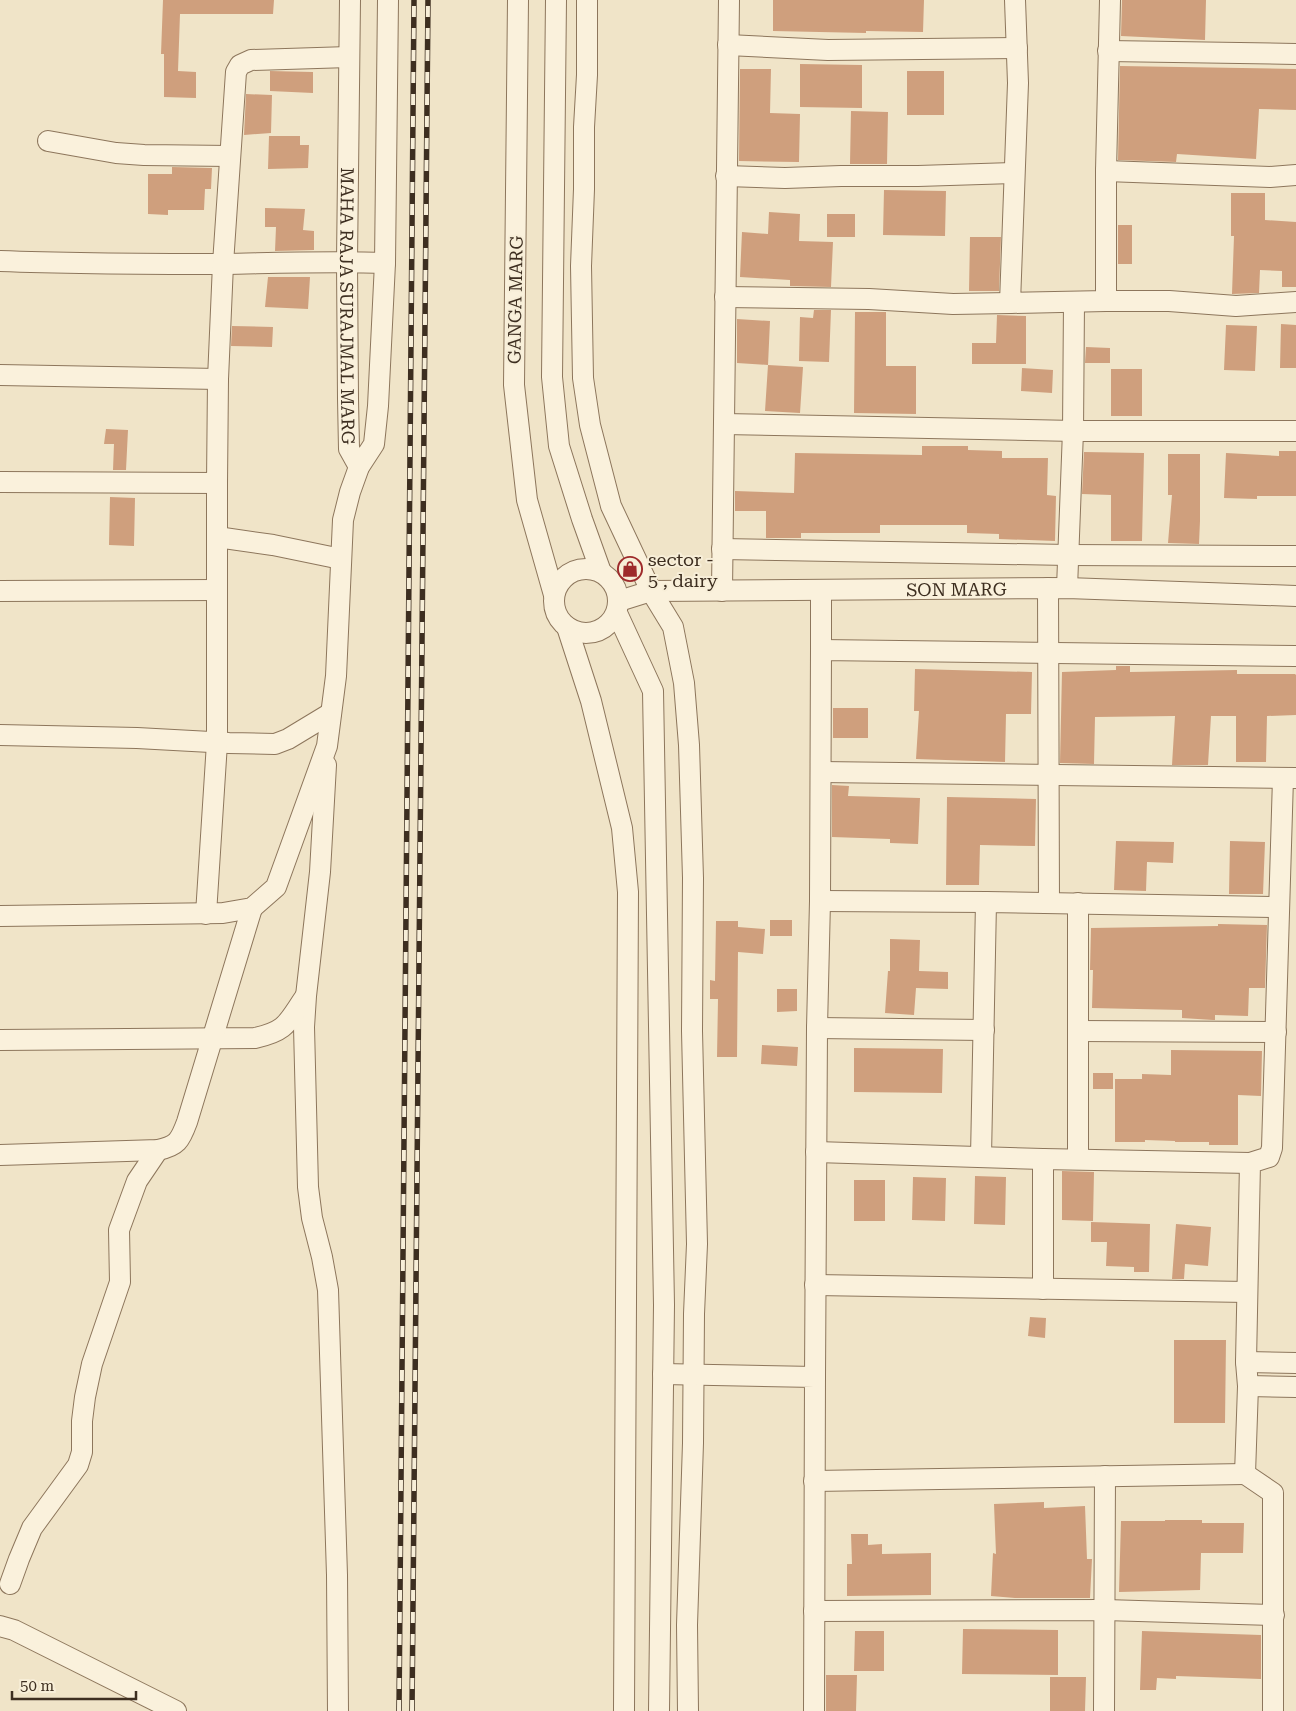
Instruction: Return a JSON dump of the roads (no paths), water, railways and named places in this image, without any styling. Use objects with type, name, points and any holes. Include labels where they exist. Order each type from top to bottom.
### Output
[{"type":"street","name":"MAHA RAJA SURAJMAL MARG","points":[[350,0],[347,262],[349,449],[358,468]]},
{"type":"street","name":"MAHA RAJA SURAJMAL MARG","points":[[358,468],[374,444],[378,406],[385,263],[388,0]]},
{"type":"street","name":"GANGA MARG","points":[[518,0],[514,385],[527,500],[554,595]]},
{"type":"street","points":[[556,0],[552,377],[559,446],[600,572]]},
{"type":"street","points":[[587,0],[587,75],[581,266],[583,378],[590,425],[611,506],[651,590],[673,627],[684,683],[689,745],[693,878],[692,1031],[697,1244],[690,1569],[687,1625],[688,1711]]},
{"type":"street","points":[[722,591],[728,0]]},
{"type":"street","points":[[1010,303],[1013,173],[1018,82],[1015,0]]},
{"type":"street","points":[[1106,301],[1106,171],[1110,0]]},
{"type":"street","points":[[728,45],[828,50],[1017,48]]},
{"type":"street","points":[[1108,51],[1296,54]]},
{"type":"street","points":[[206,914],[217,743],[218,379],[223,264],[236,72],[240,65],[251,60],[349,58]]},
{"type":"street","points":[[48,141],[116,153],[230,156]]},
{"type":"street","points":[[1106,171],[1270,177],[1296,175]]},
{"type":"street","points":[[726,176],[785,178],[1013,173]]},
{"type":"street","points":[[0,261],[223,264],[385,263]]},
{"type":"street","points":[[725,297],[869,299],[953,304],[1169,301],[1236,306],[1296,302]]},
{"type":"street","points":[[1049,903],[1049,653],[1057,588],[1068,555],[1073,431],[1074,302]]},
{"type":"street","points":[[0,375],[218,379]]},
{"type":"street","points":[[724,424],[1073,431],[1296,431]]},
{"type":"street","points":[[338,1711],[337,1575],[328,1290],[312,1218],[308,1187],[304,1027],[320,872],[327,746],[336,676],[343,520],[358,468]]},
{"type":"street","points":[[0,482],[217,483]]},
{"type":"street","points":[[217,537],[273,545],[341,559]]},
{"type":"street","points":[[722,549],[1068,555],[1296,556]]},
{"type":"street","points":[[618,607],[606,627],[589,634],[577,633],[566,627],[558,618],[554,607],[554,595],[558,584],[566,575],[577,569],[589,568],[600,572],[610,579],[617,589],[618,607],[653,691],[664,1295],[659,1711]]},
{"type":"street","name":"SON MARG","points":[[618,607],[651,590],[1057,588],[1296,596]]},
{"type":"street","points":[[0,591],[217,590]]},
{"type":"street","points":[[814,1711],[816,1152],[822,650],[820,590]]},
{"type":"street","points":[[566,627],[591,701],[622,828],[628,892],[624,1711]]},
{"type":"street","points":[[822,650],[1296,656]]},
{"type":"street","points":[[0,735],[276,744],[288,739],[331,713]]},
{"type":"street","points":[[0,916],[206,914],[252,908],[276,887],[327,746]]},
{"type":"street","points":[[816,1152],[1250,1163],[1269,1157],[1272,1148],[1276,1032],[1287,933],[1279,907],[1290,778],[821,772]]},
{"type":"street","points":[[820,901],[1279,907]]},
{"type":"street","points":[[981,1157],[986,902]]},
{"type":"street","points":[[1078,903],[1078,1159]]},
{"type":"street","points":[[0,1156],[158,1150],[172,1147],[180,1139],[187,1122],[252,908]]},
{"type":"street","points":[[0,1040],[255,1038],[270,1035],[283,1028],[306,996]]},
{"type":"street","points":[[817,1028],[984,1030]]},
{"type":"street","points":[[1078,1031],[1276,1032]]},
{"type":"street","points":[[10,1584],[32,1528],[78,1465],[82,1452],[82,1421],[85,1396],[92,1364],[120,1282],[119,1230],[137,1181],[158,1150]]},
{"type":"street","points":[[1043,1158],[1043,1289]]},
{"type":"street","points":[[1245,1474],[1248,1386],[1246,1362],[1250,1163]]},
{"type":"street","points":[[816,1285],[1247,1292]]},
{"type":"street","points":[[1246,1362],[1296,1363]]},
{"type":"street","points":[[663,1374],[815,1376]]},
{"type":"street","points":[[1248,1386],[1296,1387]]},
{"type":"street","points":[[814,1481],[1245,1474],[1273,1493],[1273,1711]]},
{"type":"street","points":[[1104,1711],[1105,1476]]},
{"type":"street","points":[[814,1611],[1105,1610],[1274,1615]]},
{"type":"street","points":[[0,1626],[14,1630],[176,1711]]},
{"type":"railway","points":[[399,1711],[414,0]]},
{"type":"railway","points":[[412,1711],[428,0]]},
{"type":"place","name":"sector - 5 , dairy","points":[[630,569]]}]
